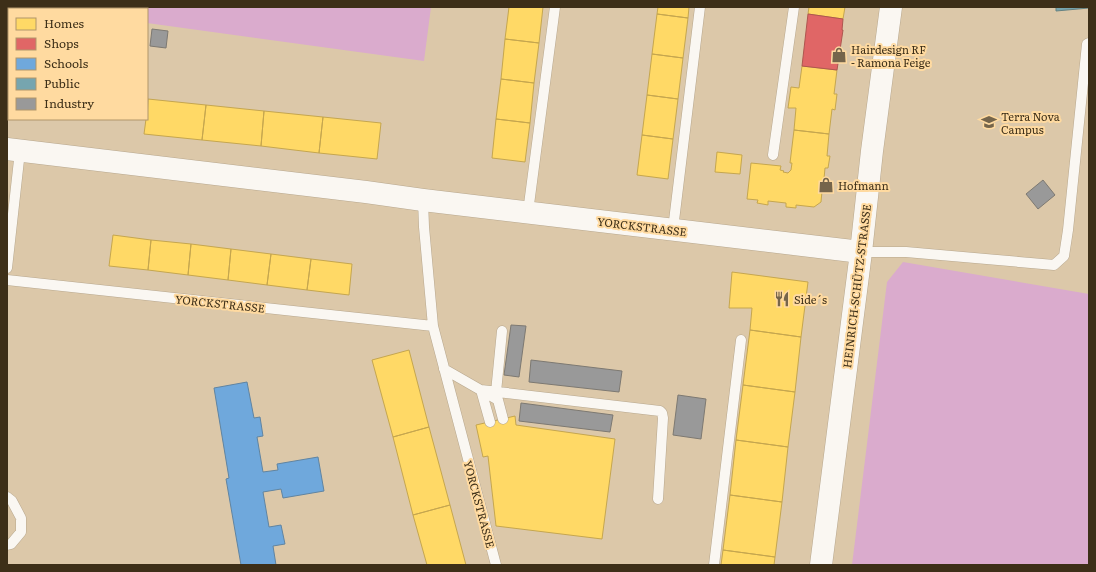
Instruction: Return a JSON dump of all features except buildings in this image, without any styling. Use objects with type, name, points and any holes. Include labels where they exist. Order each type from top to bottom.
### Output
[{"type":"main road","name":"HEINRICH-SCHÜTZ-STRASSE","points":[[822,565],[891,7]]},
{"type":"main road","name":"YORCKSTRASSE","points":[[14,150],[861,252]]},
{"type":"lane","points":[[528,212],[556,7]]},
{"type":"lane","points":[[673,230],[700,7]]},
{"type":"lane","points":[[773,155],[794,7]]},
{"type":"lane","points":[[861,252],[906,252],[1054,265],[1064,256],[1089,43]]},
{"type":"lane","name":"YORCKSTRASSE","points":[[7,268],[14,150]]},
{"type":"lane","name":"YORCKSTRASSE","points":[[423,200],[433,326],[496,565]]},
{"type":"lane","name":"YORCKSTRASSE","points":[[7,280],[433,326]]},
{"type":"lane","points":[[496,392],[502,332]]},
{"type":"lane","points":[[714,565],[741,340]]},
{"type":"lane","points":[[444,369],[498,400],[503,419]]},
{"type":"lane","points":[[481,390],[660,411],[663,418],[658,499]]},
{"type":"lane","points":[[481,390],[490,422]]},
{"type":"lane","points":[[7,497],[12,501],[21,518],[21,532],[12,544],[7,545]]},
{"type":"shaded area","points":[[31,7],[431,7],[424,61],[148,23],[148,8]]},
{"type":"shaded area","points":[[903,262],[1089,294],[1089,565],[852,565],[887,282]]},
{"type":"place","name":"Hairdesign RF - Ramona Feige","points":[[839,55]]},
{"type":"place","name":"Terra Nova Campus","points":[[989,122]]},
{"type":"place","name":"Hofmann","points":[[826,185]]},
{"type":"place","name":"Side´s","points":[[782,299]]}]
